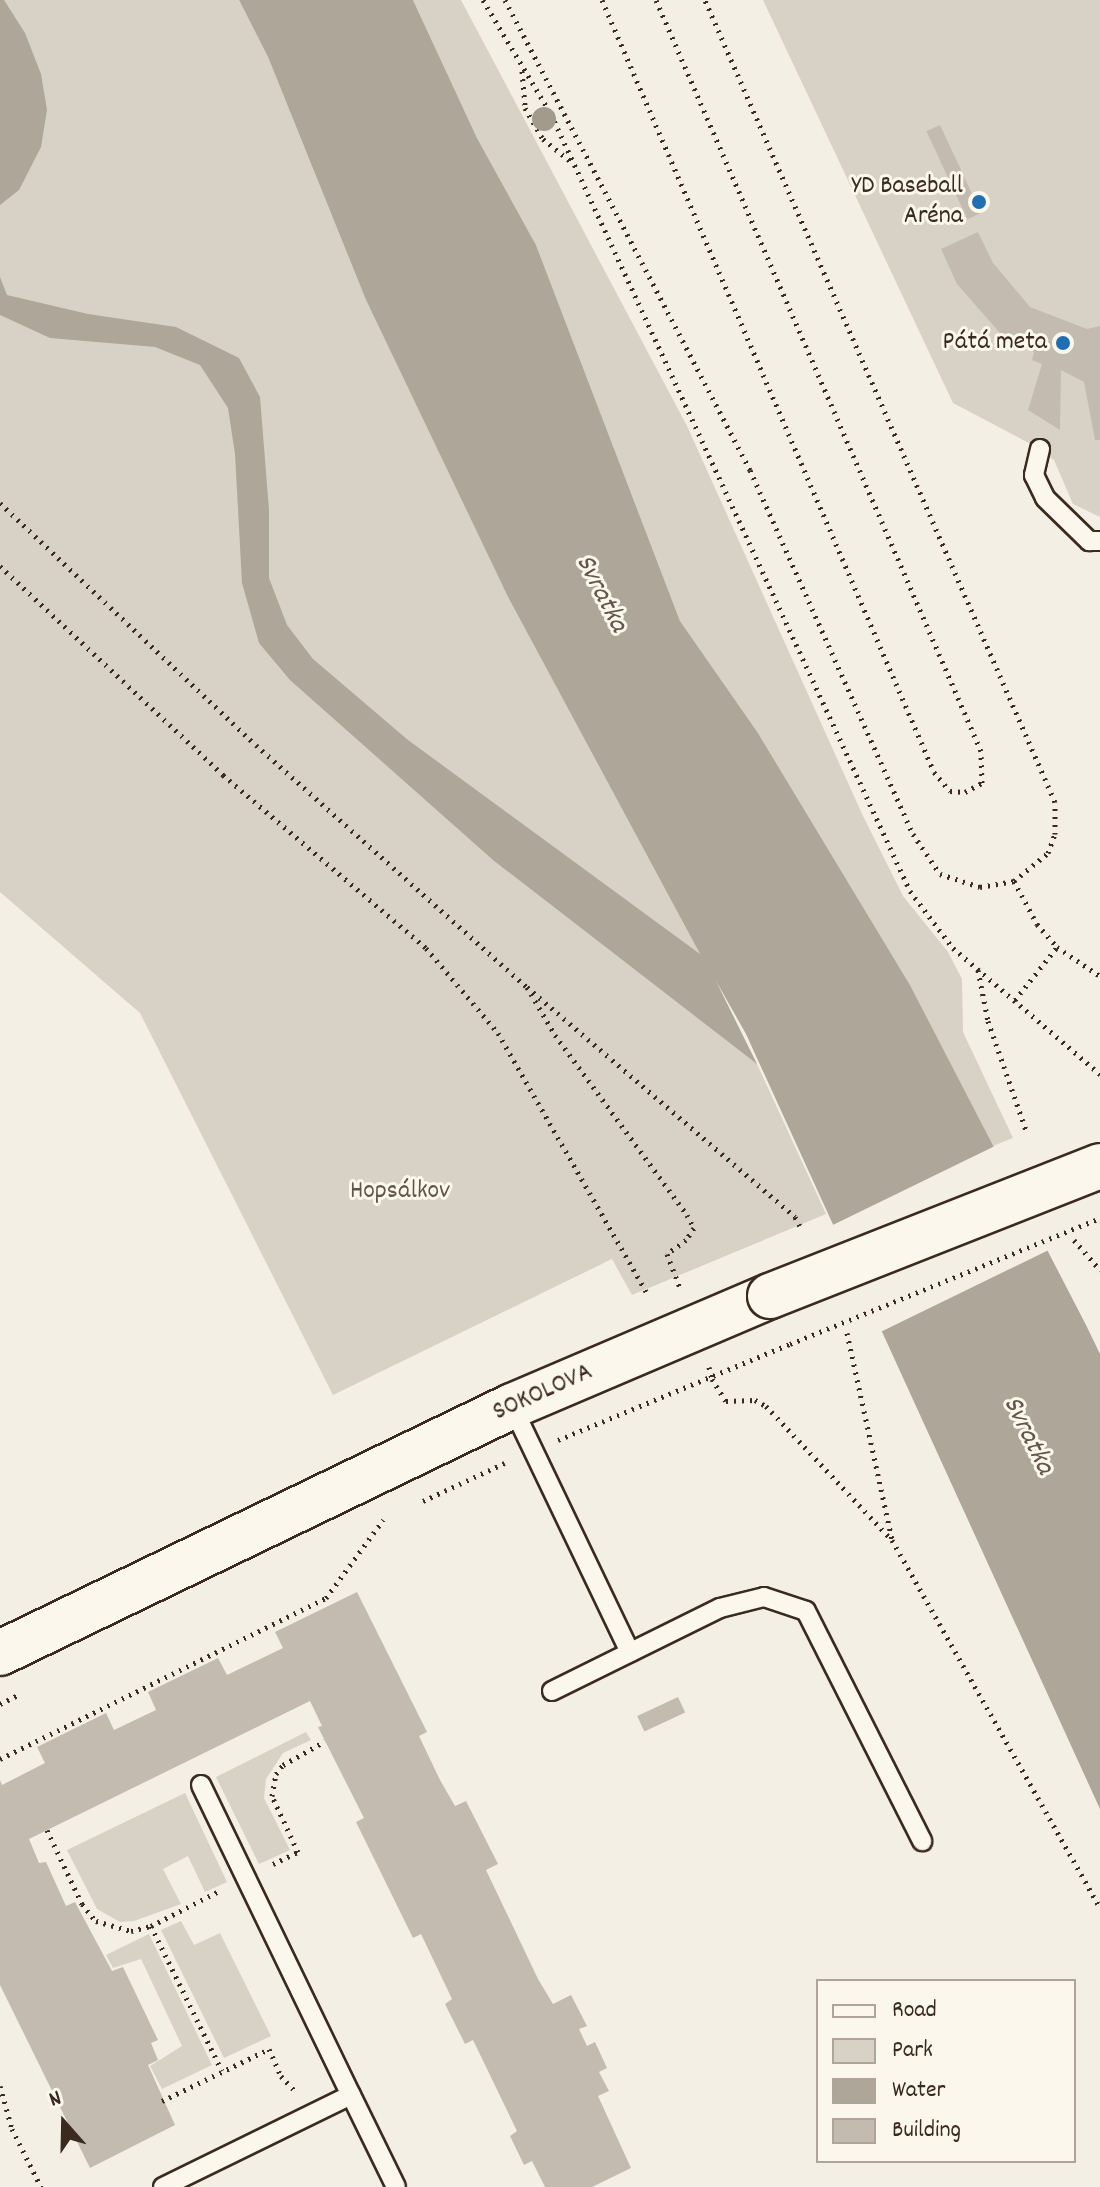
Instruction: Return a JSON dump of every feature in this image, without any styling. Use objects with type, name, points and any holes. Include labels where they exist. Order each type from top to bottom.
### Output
[{"type":"street","name":"SOKOLOVA","points":[[0,1653],[512,1406],[770,1296],[1100,1166]]},
{"type":"lane","points":[[1040,449],[1034,475],[1045,498],[1089,541],[1100,541]]},
{"type":"lane","points":[[512,1406],[630,1652]]},
{"type":"lane","points":[[552,1691],[720,1608],[764,1597],[806,1611],[922,1841]]},
{"type":"lane","points":[[201,1785],[396,2187]]},
{"type":"lane","points":[[163,2187],[351,2095]]},
{"type":"path","points":[[483,0],[551,114],[910,891],[953,948],[1100,1074]]},
{"type":"path","points":[[505,0],[750,470],[913,834],[940,874],[980,887],[1014,881],[1048,853],[1055,834],[1055,802],[705,0]]},
{"type":"path","points":[[602,0],[934,772],[950,791],[965,792],[982,783],[981,751],[656,0]]},
{"type":"path","points":[[522,68],[525,108],[543,139],[572,163]]},
{"type":"path","points":[[0,503],[256,745],[527,987],[795,1217],[800,1226]]},
{"type":"path","points":[[0,566],[223,775],[426,948],[498,1033],[648,1295]]},
{"type":"path","points":[[1014,881],[1037,924],[1057,947],[1100,976]]},
{"type":"path","points":[[1015,1000],[1057,947]]},
{"type":"path","points":[[978,969],[988,1021],[1027,1133]]},
{"type":"path","points":[[527,987],[555,1035],[694,1228],[686,1240],[667,1254],[678,1282]]},
{"type":"path","points":[[411,1507],[533,1449],[712,1379],[746,1360],[1100,1218]]},
{"type":"path","points":[[1074,1240],[1100,1270]]},
{"type":"path","points":[[847,1333],[892,1540]]},
{"type":"path","points":[[712,1379],[726,1401],[755,1400],[766,1406],[892,1540],[1100,1908]]},
{"type":"path","points":[[369,1526],[397,1513]]},
{"type":"path","points":[[0,1759],[326,1598],[383,1520]]},
{"type":"path","points":[[0,1704],[21,1693]]},
{"type":"path","points":[[47,1830],[82,1904],[96,1921],[131,1931],[151,1926],[222,2071]]},
{"type":"path","points":[[162,2101],[269,2049],[281,2076],[292,2083],[308,2116]]},
{"type":"path","points":[[0,2086],[12,2129],[41,2187]]},
{"type":"green space","name":"Hopsálkov","points":[[0,0],[239,0],[268,57],[366,300],[508,597],[757,1064],[826,1214],[632,1295],[612,1259],[333,1395],[140,1013],[0,892]]},
{"type":"green space","points":[[413,0],[461,0],[687,426],[863,816],[903,896],[948,952],[962,979],[963,1032],[1013,1138],[993,1146],[910,985],[758,733],[680,621],[536,245],[477,138]]},
{"type":"green space","name":"YD Baseball Aréna","points":[[763,0],[1100,0],[1100,517],[1073,504],[1054,460],[1040,449],[953,403]]},
{"type":"green space","points":[[306,1732],[311,1740],[283,1753],[266,1779],[264,1798],[290,1850],[259,1864],[216,1777]]},
{"type":"green space","points":[[185,1793],[227,1882],[205,1892],[188,1856],[163,1869],[181,1904],[134,1921],[120,1922],[97,1909],[67,1850]]},
{"type":"green space","points":[[181,1921],[194,1945],[220,1933],[271,2036],[224,2058],[161,1930]]},
{"type":"green space","points":[[149,1934],[212,2065],[162,2089],[150,2066],[182,2046],[141,1959],[113,1968],[106,1955]]},
{"type":"water","points":[[0,0],[4,0],[25,33],[41,74],[47,110],[41,147],[19,190],[0,205]]},
{"type":"water","name":"Svratka","points":[[239,0],[413,0],[477,138],[536,245],[680,621],[758,733],[910,985],[1100,1354],[1100,1809],[746,1034],[716,981],[757,1064],[493,860],[290,680],[259,643],[242,583],[235,454],[228,408],[200,365],[155,347],[50,338],[0,315],[0,277],[7,295],[88,314],[176,327],[239,358],[260,397],[269,510],[269,578],[287,625],[313,659],[408,740],[700,954],[508,597],[366,300],[268,57]]},
{"type":"pier","points":[[997,1145],[1048,1250],[878,1333],[827,1228]]},
{"type":"building","points":[[940,125],[981,213],[967,219],[926,131]]},
{"type":"building","points":[[978,232],[993,263],[1030,307],[1087,329],[1100,326],[1100,440],[1095,440],[1084,382],[1061,370],[1060,430],[1028,410],[1042,364],[1032,360],[1034,352],[1007,341],[957,284],[941,249]]},
{"type":"building","points":[[357,1592],[427,1732],[419,1736],[440,1780],[455,1806],[466,1801],[498,1864],[486,1870],[538,1979],[553,2004],[571,1995],[587,2026],[579,2029],[587,2046],[595,2042],[607,2068],[599,2072],[609,2091],[598,2096],[631,2168],[592,2187],[545,2187],[532,2161],[524,2165],[510,2136],[517,2131],[473,2040],[465,2044],[445,2004],[452,1999],[421,1934],[413,1938],[356,1822],[364,1818],[318,1727],[322,1726],[310,1701],[29,1839],[39,1863],[46,1862],[66,1906],[75,1902],[112,1971],[123,1967],[158,2040],[151,2043],[158,2060],[148,2065],[175,2125],[90,2168],[0,1985],[0,1780],[2,1785],[45,1763],[37,1747],[106,1713],[114,1730],[156,1710],[148,1692],[218,1658],[227,1675],[283,1648],[275,1632]]},
{"type":"building","points":[[678,1697],[685,1712],[644,1731],[637,1716]]},
{"type":"place","name":"YD Baseball Aréna","points":[[979,202]]},
{"type":"place","name":"Pátá meta","points":[[1063,343]]}]
